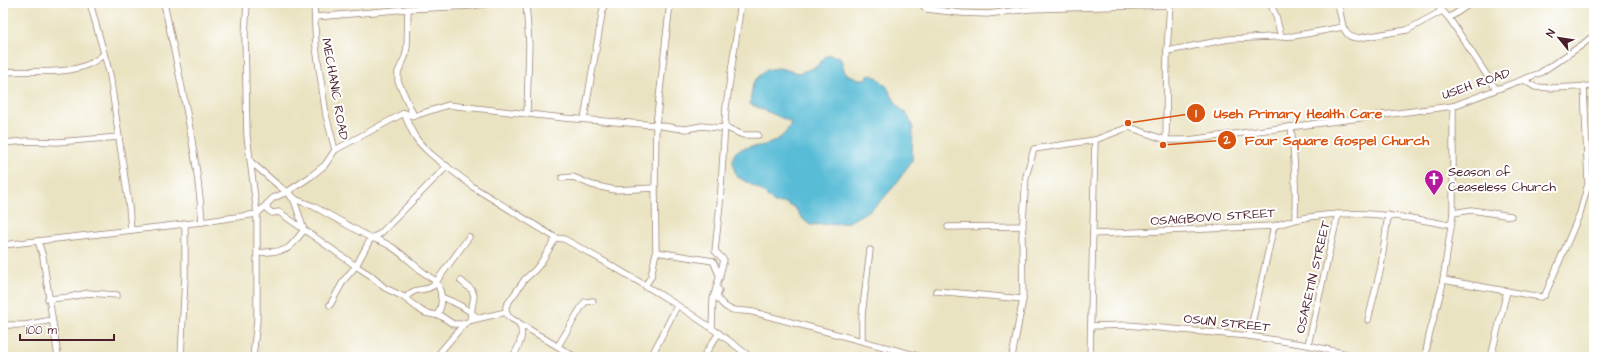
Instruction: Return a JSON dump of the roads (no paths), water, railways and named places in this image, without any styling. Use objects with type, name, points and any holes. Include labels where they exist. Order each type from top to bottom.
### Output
[{"type":"street","points":[[90,3],[110,75],[131,230]]},
{"type":"street","points":[[164,3],[183,88],[200,187],[202,222]]},
{"type":"street","points":[[248,3],[245,35],[247,136],[257,214],[258,253],[257,320],[253,357]]},
{"type":"street","name":"MECHANIC ROAD","points":[[257,214],[274,198],[287,192],[310,177],[324,165],[335,150],[326,115],[316,47],[314,32],[316,16],[314,3]]},
{"type":"street","points":[[316,16],[471,6],[491,3]]},
{"type":"street","points":[[526,3],[529,44],[527,113]]},
{"type":"street","points":[[584,120],[604,3]]},
{"type":"street","points":[[653,292],[651,277],[656,252],[656,125],[670,3]]},
{"type":"street","points":[[712,328],[713,300],[724,260],[715,251],[720,204],[726,107],[742,3]]},
{"type":"street","points":[[920,3],[926,9],[987,14],[1030,9],[1170,4],[1167,51],[1166,140]]},
{"type":"street","points":[[1270,3],[1276,16],[1281,37]]},
{"type":"street","points":[[1338,3],[1342,27],[1352,38],[1407,30],[1442,11]]},
{"type":"street","points":[[1435,3],[1449,18],[1496,89],[1524,80],[1535,87],[1552,88],[1594,86]]},
{"type":"street","points":[[1449,18],[1471,3]]},
{"type":"street","points":[[408,9],[407,47],[405,57],[398,72],[398,81],[414,116]]},
{"type":"street","points":[[1167,51],[1229,39],[1294,36],[1342,27]]},
{"type":"street","name":"USEH ROAD","points":[[1023,226],[1026,176],[1034,149],[1095,140],[1129,127],[1166,140],[1188,140],[1453,106],[1540,73],[1582,45],[1594,35]]},
{"type":"street","points":[[3,72],[65,71],[90,65],[104,54]]},
{"type":"street","points":[[1443,280],[1541,297],[1545,295],[1580,213],[1588,184],[1584,86]]},
{"type":"street","points":[[335,150],[404,113],[414,116],[448,105],[584,120],[656,125],[686,129],[702,126],[725,128],[743,135],[758,135]]},
{"type":"street","points":[[1425,357],[1443,280],[1453,213],[1453,106]]},
{"type":"street","points":[[404,113],[415,136],[430,154],[473,187],[556,238],[564,239],[570,242],[677,306],[712,328],[750,357]]},
{"type":"street","points":[[1291,127],[1296,182],[1295,219]]},
{"type":"street","points":[[3,143],[26,141],[57,142],[119,137]]},
{"type":"street","points":[[1090,357],[1092,326],[1095,140]]},
{"type":"street","points":[[250,162],[297,200],[313,206],[371,238],[380,240],[391,246],[437,282],[442,297],[440,310],[436,315]]},
{"type":"street","points":[[330,305],[344,280],[356,266],[371,238],[380,234],[447,166]]},
{"type":"street","points":[[562,178],[573,177],[592,185],[615,190],[655,188]]},
{"type":"street","points":[[287,192],[294,200],[304,230]]},
{"type":"street","points":[[267,204],[267,209],[272,213],[279,212],[356,266],[370,274],[385,288],[405,298],[425,313],[446,318],[453,324],[464,324]]},
{"type":"street","points":[[1453,213],[1471,210],[1512,216]]},
{"type":"street","name":"OSAIGBOVO STREET","points":[[1093,234],[1274,226],[1295,219],[1332,214],[1358,213],[1388,215],[1444,224],[1451,223]]},
{"type":"street","points":[[3,245],[202,222],[257,214]]},
{"type":"street","name":"OSARETIN STREET","points":[[1308,344],[1338,214]]},
{"type":"street","points":[[1368,320],[1381,267],[1388,215]]},
{"type":"street","points":[[181,357],[185,278],[185,223]]},
{"type":"street","points":[[948,227],[1023,226],[1023,299],[1012,357]]},
{"type":"street","points":[[1249,336],[1274,226]]},
{"type":"street","points":[[258,253],[279,252],[291,248],[304,230]]},
{"type":"street","points":[[405,298],[416,290],[429,288],[437,282],[469,238]]},
{"type":"street","points":[[556,238],[535,270],[520,285],[506,306],[506,312],[508,316],[576,357]]},
{"type":"street","points":[[38,241],[43,257],[48,299],[58,357]]},
{"type":"street","points":[[862,341],[862,315],[870,250]]},
{"type":"street","points":[[656,252],[713,261],[720,277],[718,297],[724,307],[729,310],[753,312],[862,341],[905,355],[922,357]]},
{"type":"street","points":[[646,287],[646,284],[651,277]]},
{"type":"street","points":[[461,281],[472,290],[474,296],[470,320]]},
{"type":"street","points":[[936,291],[1023,299]]},
{"type":"street","points":[[1491,357],[1507,291]]},
{"type":"street","points":[[48,299],[70,297],[88,292],[117,295]]},
{"type":"street","points":[[442,297],[472,312],[478,318]]},
{"type":"street","points":[[558,346],[582,306],[586,302],[593,301]]},
{"type":"street","points":[[651,357],[659,344],[677,306]]},
{"type":"street","points":[[436,357],[464,324],[470,320],[506,312]]},
{"type":"street","points":[[3,325],[25,325],[52,320]]},
{"type":"street","points":[[513,357],[522,338],[521,326],[518,322]]},
{"type":"street","name":"OSUN STREET","points":[[1092,326],[1127,325],[1249,336],[1308,344],[1358,357]]},
{"type":"street","points":[[703,357],[719,333]]},
{"type":"water","points":[[830,55],[840,57],[845,73],[859,79],[865,79],[870,74],[878,78],[886,86],[898,106],[908,116],[913,128],[912,160],[896,184],[880,202],[870,210],[847,223],[810,225],[802,218],[795,208],[785,203],[774,203],[762,191],[736,176],[733,160],[734,155],[740,149],[760,146],[777,140],[784,134],[791,122],[750,104],[753,83],[765,70],[779,68],[799,73],[816,67],[826,56]]},
{"type":"place","name":"Useh Primary Health Care","points":[[1128,123]]},
{"type":"place","name":"Four Square Gospel Church","points":[[1163,145]]},
{"type":"place","name":"Season of Ceaseless Church","points":[[1434,196]]}]
